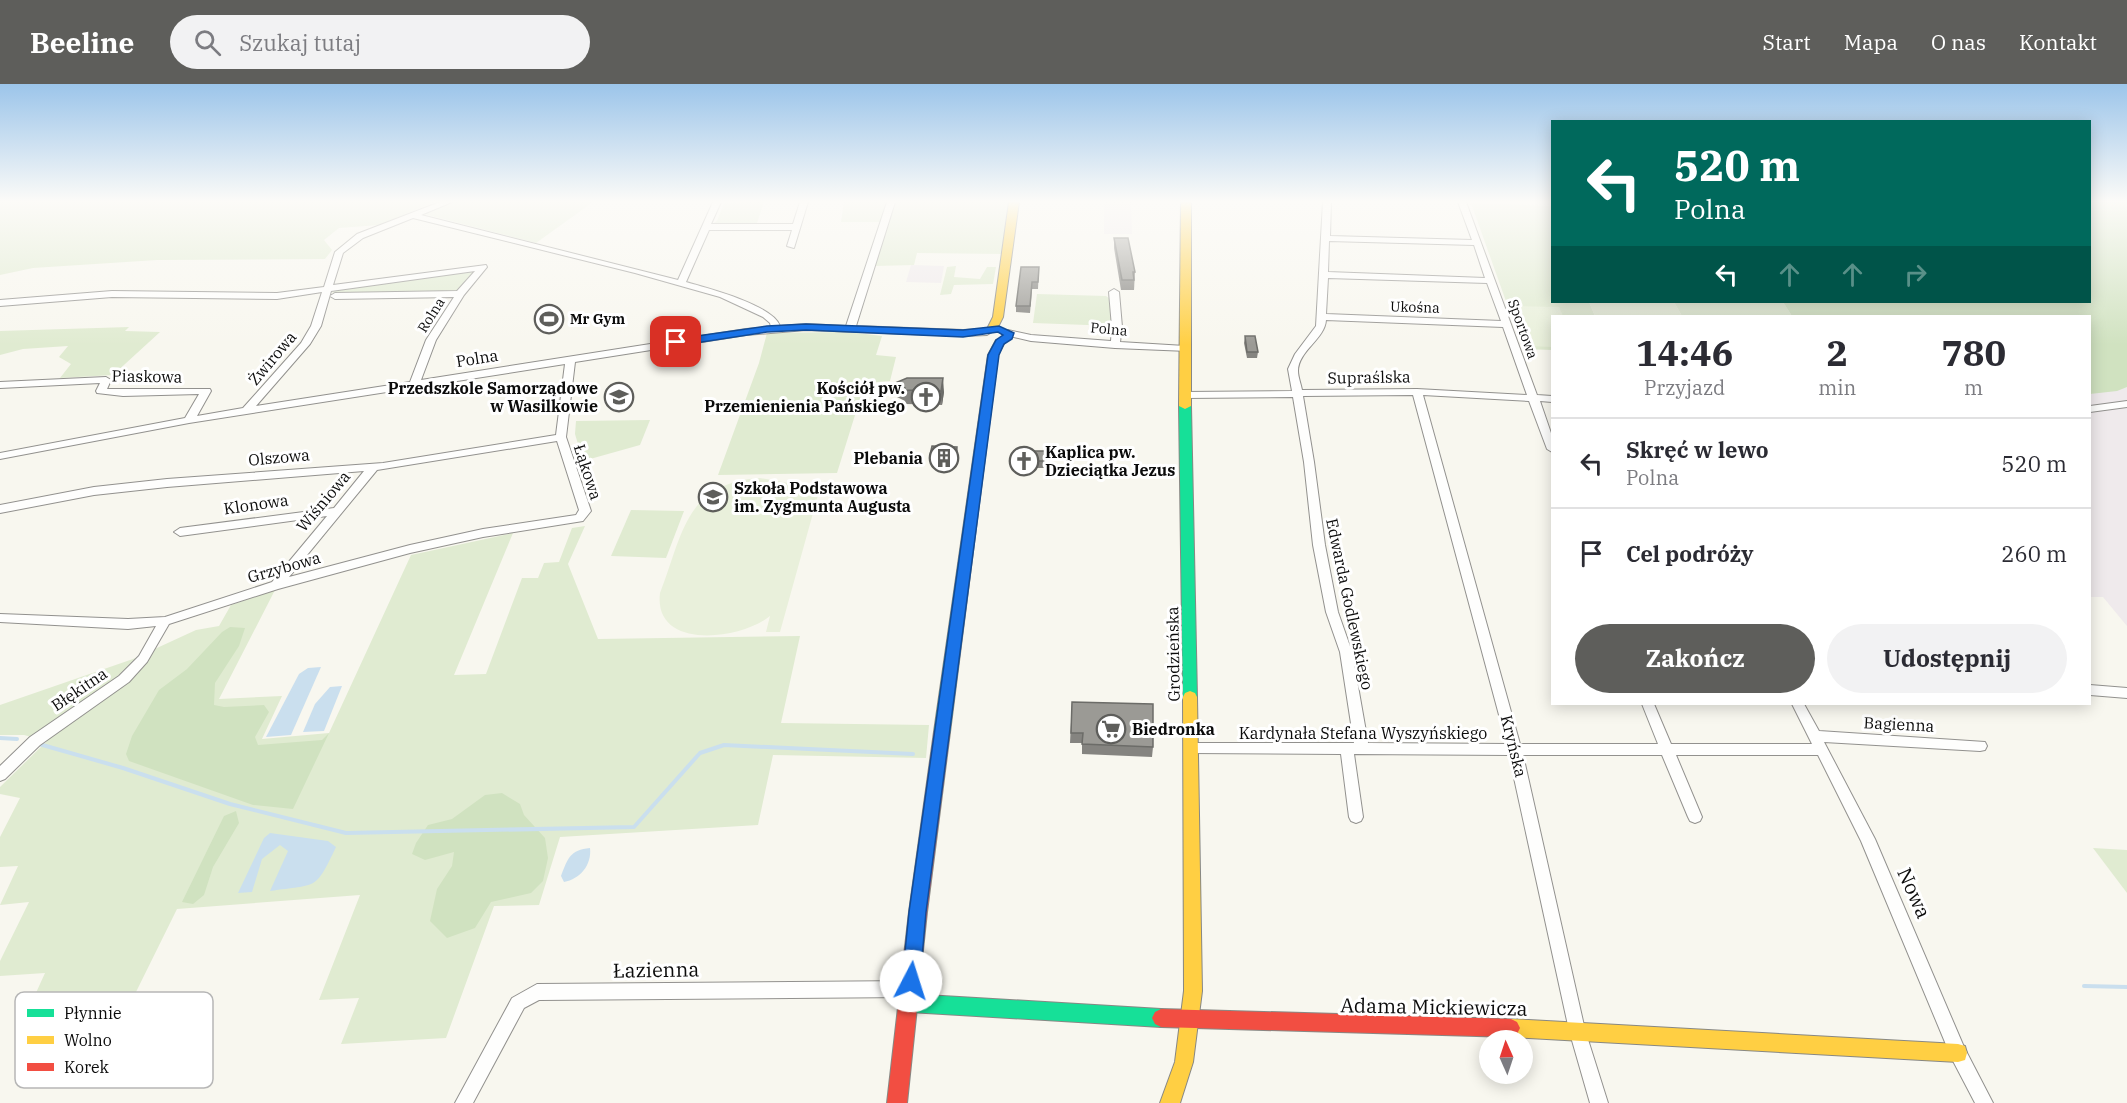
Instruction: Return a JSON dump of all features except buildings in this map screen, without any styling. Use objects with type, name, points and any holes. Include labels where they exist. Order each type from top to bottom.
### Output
[{"type":"street","name":"Żwirowa","points":[[247,411],[305,344],[316,326],[328,293],[337,255],[342,250]]},
{"type":"street","points":[[548,250],[681,283],[748,305],[771,318],[776,329]]},
{"type":"street","points":[[681,283],[696,250]]},
{"type":"street","points":[[850,329],[876,250]]},
{"type":"street","points":[[897,1103],[918,912],[1008,250]]},
{"type":"street","name":"Grodzieńska","points":[[1170,1103],[1184,1062],[1191,1020],[1194,890],[1185,395],[1186,250]]},
{"type":"street","points":[[1322,317],[1325,250]]},
{"type":"street","name":"Sportowa","points":[[1480,250],[1551,446]]},
{"type":"street","name":"Rolna","points":[[328,293],[483,267],[460,294],[431,340],[415,383]]},
{"type":"street","points":[[1324,275],[1492,281]]},
{"type":"street","points":[[1114,292],[1117,327],[1115,345]]},
{"type":"street","points":[[0,303],[112,294],[277,296],[328,293],[460,294]]},
{"type":"street","name":"Ukośna","points":[[1322,317],[1507,324]]},
{"type":"street","name":"Edwarda Godlewskiego","points":[[1322,317],[1321,326],[1300,354],[1293,369],[1310,462],[1319,545],[1332,612],[1346,652],[1362,750]]},
{"type":"street","name":"Polna","points":[[0,456],[189,420],[415,383],[776,329],[963,333],[1185,349]]},
{"type":"street","name":"Łąkowa","points":[[570,359],[561,437],[585,511],[577,519]]},
{"type":"street","name":"Piaskowa","points":[[0,385],[106,380],[101,391],[206,392],[189,420]]},
{"type":"street","name":"Supraślska","points":[[1185,395],[1417,392],[1551,399]]},
{"type":"street","name":"Kryńska","points":[[1417,392],[1516,751],[1577,1030],[1599,1103]]},
{"type":"street","points":[[2091,409],[2127,404]]},
{"type":"street","name":"Olszowa","points":[[0,509],[94,491],[374,466],[561,437]]},
{"type":"street","name":"Wiśniowa","points":[[276,585],[374,466]]},
{"type":"street","name":"Klonowa","points":[[180,532],[336,511]]},
{"type":"street","name":"Grzybowa","points":[[0,618],[159,622],[276,585],[411,549],[483,534],[577,519]]},
{"type":"street","name":"Błękitna","points":[[0,775],[35,741],[124,679],[144,659],[159,622]]},
{"type":"street","points":[[2091,690],[2127,693]]},
{"type":"street","points":[[1648,705],[1695,817]]},
{"type":"street","name":"Nowa","points":[[1799,705],[1868,839],[1958,1053],[1984,1103]]},
{"type":"street","name":"Bagienna","points":[[1815,736],[1980,746]]},
{"type":"street","name":"Kardynała Stefana Wyszyńskiego","points":[[1191,748],[1516,751],[1667,748],[1823,750]]},
{"type":"street","points":[[1347,750],[1356,817]]},
{"type":"street","name":"Łazienna","points":[[464,1103],[518,1003],[537,992],[910,996]]},
{"type":"street","name":"Adama Mickiewicza","points":[[910,996],[1191,1020],[1577,1030],[1958,1053]]},
{"type":"shaded area","points":[[911,265],[944,266],[941,283],[906,282]]},
{"type":"shaded area","points":[[2127,387],[2127,626],[2103,597],[2091,597],[2091,394]]},
{"type":"green space","points":[[0,250],[332,250],[325,259],[157,260],[33,268],[0,275]]},
{"type":"green space","points":[[880,250],[1006,250],[1005,254],[917,253],[914,265],[875,266]]},
{"type":"green space","points":[[1488,250],[1551,250],[1551,303],[1589,303],[1595,315],[1551,315],[1551,350],[1523,349]]},
{"type":"green space","points":[[2091,250],[2127,250],[2127,387],[2117,391],[2091,394],[2091,315],[1791,315],[1784,303],[2091,303]]},
{"type":"green space","points":[[956,266],[954,277],[980,279],[987,267],[996,267],[993,284],[954,285],[951,294],[940,295],[947,267]]},
{"type":"green space","points":[[479,269],[459,294],[332,293],[335,291]]},
{"type":"green space","points":[[1037,294],[1106,296],[1110,299],[1114,326],[1033,323]]},
{"type":"green space","points":[[1589,303],[1675,303],[1681,315],[1595,315]]},
{"type":"green space","points":[[1675,303],[1784,303],[1791,315],[1681,315]]},
{"type":"green space","points":[[1513,306],[1559,307],[1563,315],[1551,315],[1551,347],[1529,346]]},
{"type":"green space","points":[[129,327],[125,331],[160,332],[113,375],[60,378],[71,364],[59,357],[68,346],[23,349],[0,355],[0,331]]},
{"type":"green space","points":[[849,332],[882,336],[876,355],[896,357],[890,381],[865,383],[837,473],[718,475],[759,363],[767,333]]},
{"type":"green space","points":[[650,420],[640,445],[583,461],[575,434],[576,421]]},
{"type":"green space","points":[[760,478],[788,483],[804,496],[807,487],[820,488],[780,632],[766,632],[770,616],[740,631],[721,635],[684,632],[670,624],[662,612],[660,593],[690,515],[701,501],[716,490],[735,482]]},
{"type":"green space","points":[[631,510],[684,511],[666,558],[611,556]]},
{"type":"green space","points":[[585,526],[568,564],[598,639],[800,636],[781,723],[929,725],[926,758],[773,755],[758,825],[560,837],[539,905],[494,906],[446,1038],[341,1044],[359,998],[319,1000],[360,895],[177,909],[136,992],[36,992],[45,973],[0,976],[0,961],[29,902],[0,905],[18,866],[0,867],[0,837],[20,798],[0,794],[0,787],[47,741],[24,735],[0,735],[0,705],[133,659],[196,630],[219,626],[231,605],[275,590],[219,699],[282,696],[262,739],[329,733],[411,555],[513,533],[454,675],[486,674],[522,578],[538,578],[544,563],[559,562],[572,528]]},
{"type":"green space","points":[[230,627],[245,628],[239,646],[215,683],[214,705],[224,707],[264,705],[269,712],[255,737],[258,745],[322,740],[329,733],[293,809],[253,805],[129,761],[126,754],[132,736],[159,690],[187,669],[222,632]]},
{"type":"green space","points":[[502,793],[520,804],[524,815],[545,838],[548,858],[543,881],[531,893],[491,902],[475,928],[447,938],[430,921],[437,889],[452,866],[454,852],[425,860],[412,854],[416,843],[428,825],[452,819],[485,795]]},
{"type":"green space","points":[[236,811],[239,823],[213,867],[204,895],[193,904],[182,902],[224,816]]},
{"type":"green space","points":[[2093,848],[2127,850],[2127,893]]},
{"type":"water","points":[[321,667],[291,735],[266,737],[299,674],[308,668]]},
{"type":"water","points":[[342,686],[324,731],[303,732],[315,704],[330,687]]},
{"type":"water","points":[[270,833],[328,841],[336,847],[324,871],[313,883],[270,891],[288,851],[280,845],[262,859],[252,892],[238,893],[264,838]]},
{"type":"water","points":[[590,848],[589,860],[584,870],[575,878],[564,882],[561,876],[571,856],[578,851]]},
{"type":"waterway","points":[[0,738],[17,739]]},
{"type":"waterway","points":[[39,744],[123,768],[230,804],[346,833],[634,827],[700,753],[724,745],[913,754]]},
{"type":"waterway","points":[[2084,986],[2127,987]]},
{"type":"traffic: fast","points":[[942,732],[993,355],[1000,342]]},
{"type":"traffic: fast","points":[[1185,406],[1190,697]]},
{"type":"traffic: fast","points":[[909,1003],[1161,1018]]},
{"type":"traffic: slow","points":[[992,329],[998,317],[1007,250]]},
{"type":"traffic: slow","points":[[1185,406],[1186,250]]},
{"type":"traffic: slow","points":[[1170,1103],[1184,1062],[1193,991],[1190,697]]},
{"type":"traffic: slow","points":[[1511,1028],[1958,1053]]},
{"type":"traffic: jam","points":[[897,1103],[918,912],[942,732]]},
{"type":"traffic: jam","points":[[1161,1018],[1511,1028]]},
{"type":"place","name":"Mr Gym","points":[[549,319]]},
{"type":"place","name":"Przedszkole Samorządowe w Wasilkowie","points":[[619,397]]},
{"type":"place","name":"Kościół pw. Przemienienia Pańskiego","points":[[926,397]]},
{"type":"place","name":"Plebania","points":[[944,458]]},
{"type":"place","name":"Kaplica pw. Dzieciątka Jezus","points":[[1024,461]]},
{"type":"place","name":"Szkoła Podstawowa im. Zygmunta Augusta","points":[[713,497]]},
{"type":"place","name":"Biedronka","points":[[1111,729]]},
{"type":"route","points":[[676,342],[767,329],[806,327],[963,333],[999,329],[1005,330],[1009,335],[1000,342],[993,355],[918,912],[911,981]]}]
